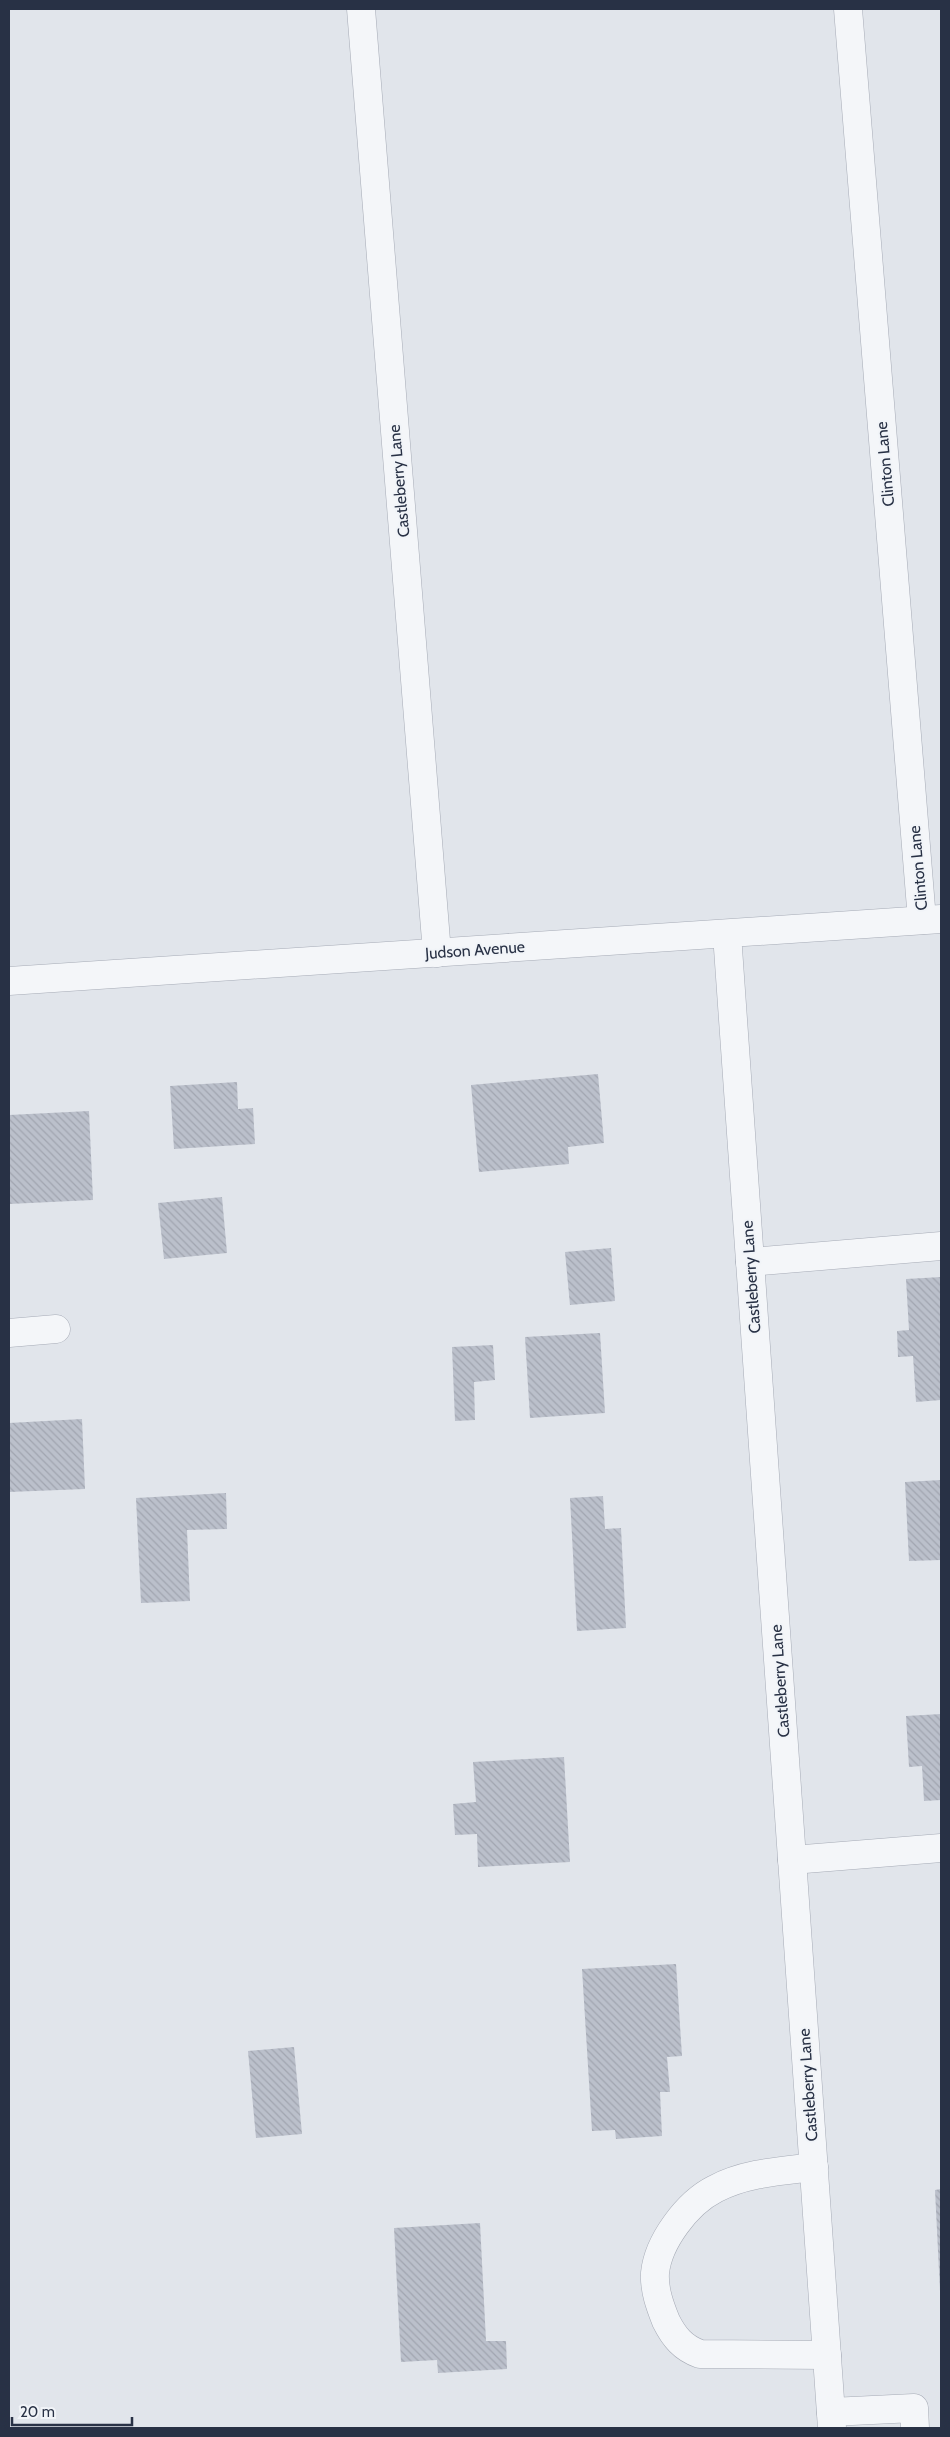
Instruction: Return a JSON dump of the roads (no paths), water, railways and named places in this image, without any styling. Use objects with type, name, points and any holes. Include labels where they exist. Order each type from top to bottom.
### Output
[{"type":"street","name":"Castleberry Lane","points":[[361,9],[437,953]]},
{"type":"street","name":"Clinton Lane","points":[[848,9],[932,920]]},
{"type":"street","name":"Judson Avenue","points":[[9,981],[932,920]]},
{"type":"street","name":"Castleberry Lane","points":[[727,934],[832,2420]]},
{"type":"street","points":[[750,1262],[941,1246]]},
{"type":"street","points":[[9,1333],[56,1329]]},
{"type":"street","points":[[792,1860],[941,1848]]},
{"type":"street","points":[[814,2167],[749,2176],[714,2189],[696,2202],[678,2222],[660,2253],[655,2273],[656,2293],[668,2324],[677,2339],[687,2349],[700,2354],[827,2355]]},
{"type":"street","points":[[832,2420],[914,2408],[915,2428]]}]
